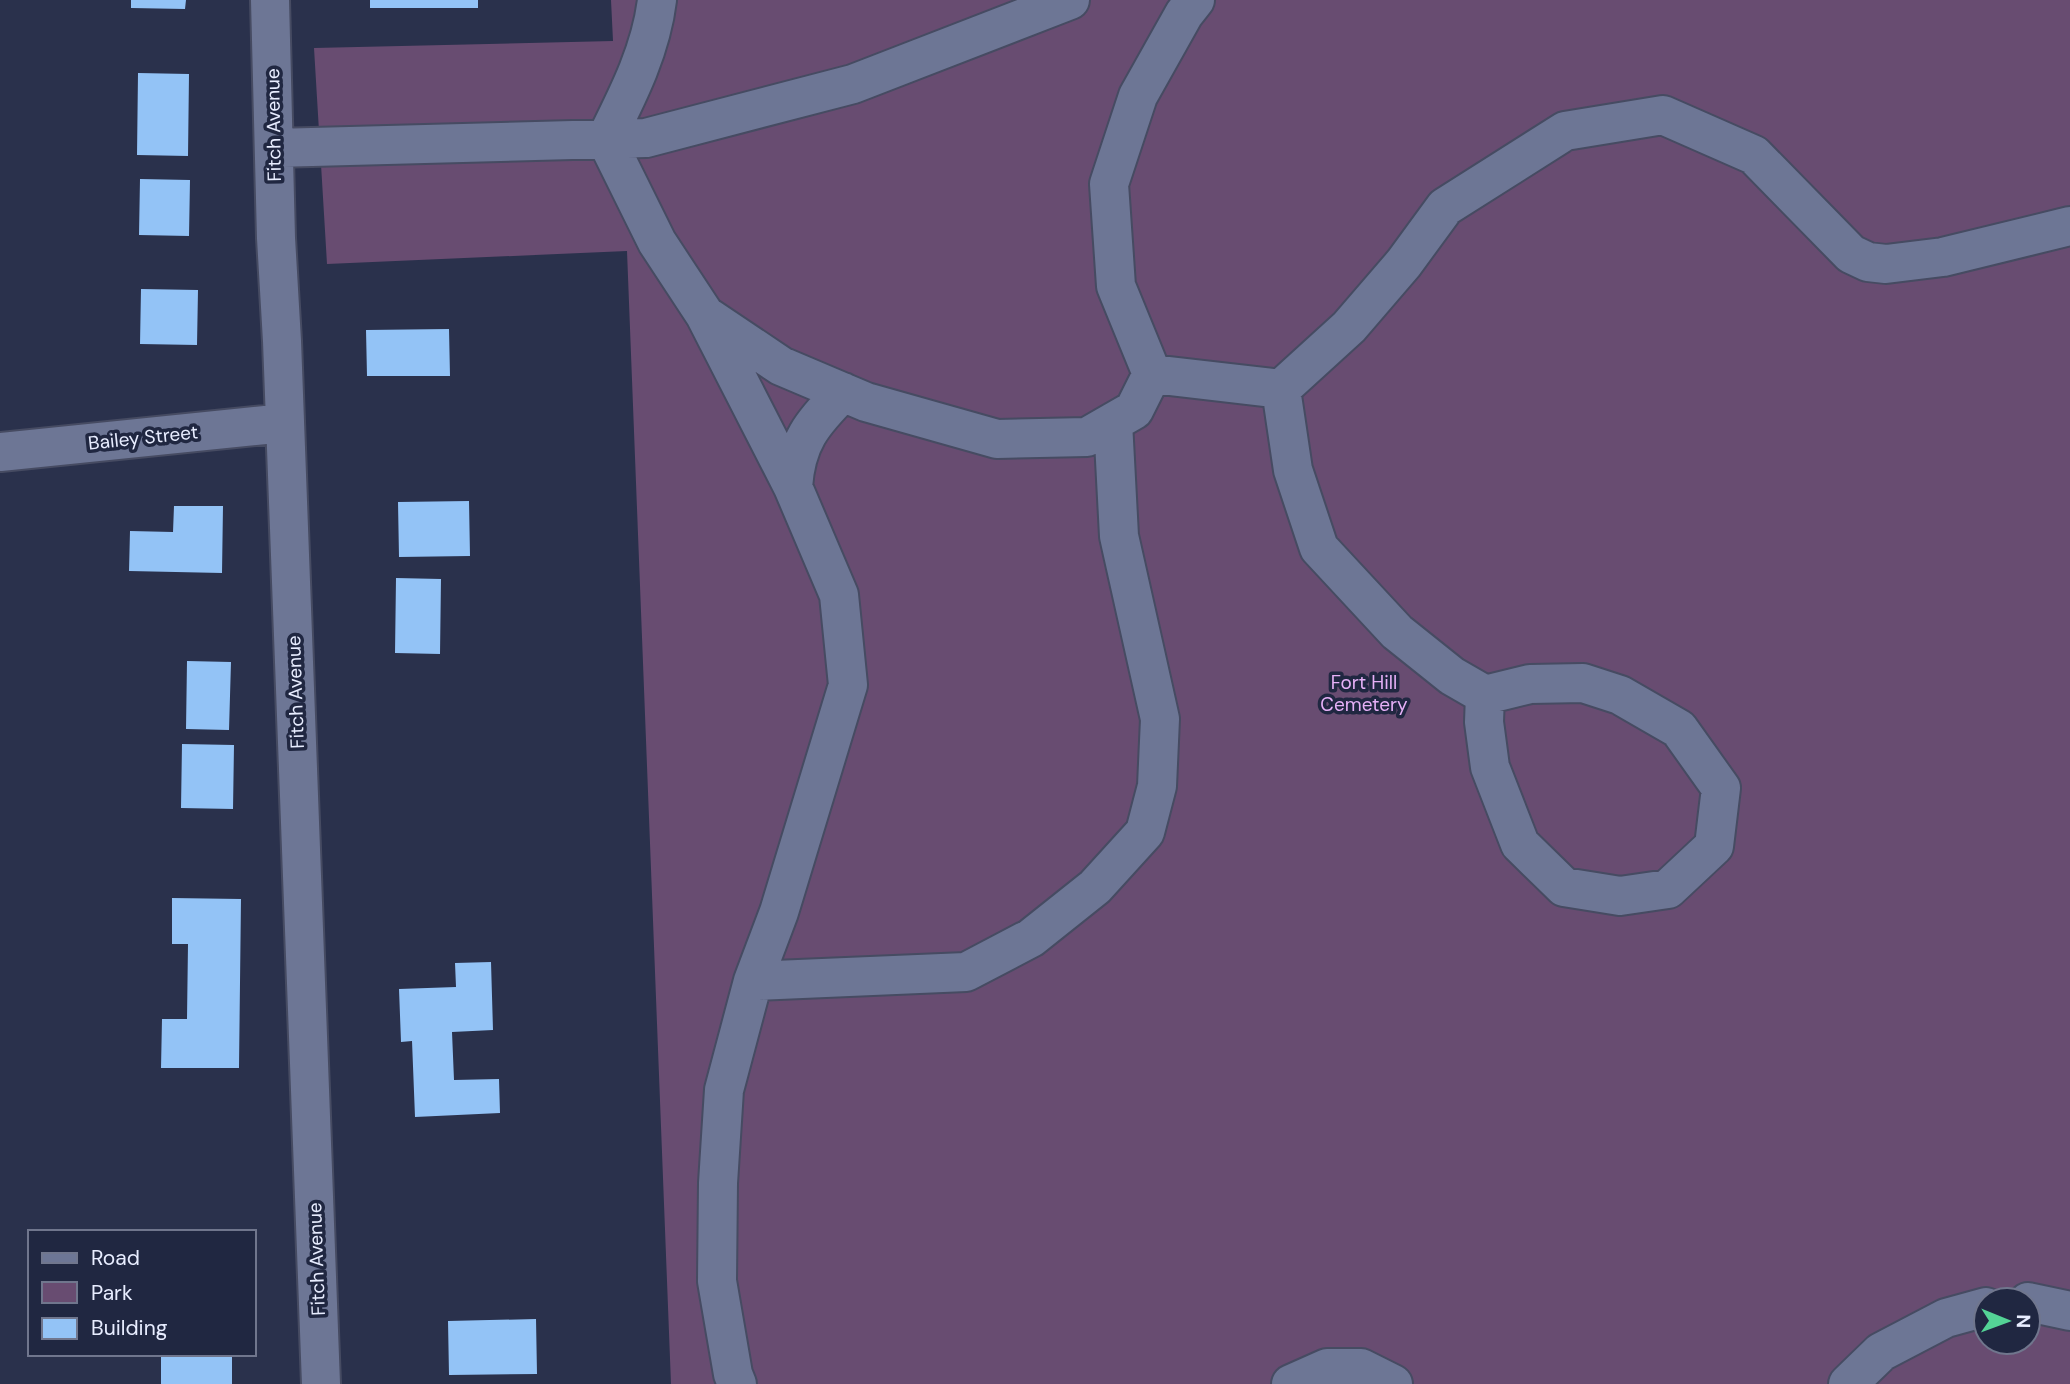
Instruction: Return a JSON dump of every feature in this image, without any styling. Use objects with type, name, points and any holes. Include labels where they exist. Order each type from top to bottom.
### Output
[{"type":"street","name":"Fitch Avenue","points":[[270,0],[276,238],[321,1384]]},
{"type":"street","points":[[606,139],[634,84],[654,23],[657,0]]},
{"type":"street","points":[[274,148],[646,138],[853,84],[1070,0]]},
{"type":"street","points":[[705,315],[781,366],[843,393],[997,439],[1087,438],[1134,410],[1152,374],[1116,286],[1109,184],[1138,96],[1184,14],[1195,0]]},
{"type":"street","points":[[1152,374],[1281,389],[1349,327],[1404,263],[1444,207],[1565,131],[1663,115],[1754,155],[1851,254],[1868,262],[1885,264],[1943,257],[2070,226]]},
{"type":"street","points":[[606,139],[657,242],[705,315],[793,487],[839,595],[848,685],[779,912],[753,981],[724,1090],[718,1183],[717,1281],[737,1384]]},
{"type":"street","points":[[1281,389],[1293,470],[1318,548],[1397,632],[1452,676],[1485,695],[1530,684],[1583,683],[1620,695],[1679,729],[1721,788],[1714,846],[1668,889],[1620,896],[1564,887],[1520,844],[1490,767],[1483,722],[1485,695]]},
{"type":"street","points":[[793,487],[794,462],[813,422],[843,393]]},
{"type":"street","name":"Bailey Street","points":[[0,452],[285,422]]},
{"type":"street","points":[[753,981],[966,972],[1031,938],[1095,887],[1145,832],[1157,786],[1160,719],[1119,536],[1113,422]]},
{"type":"street","points":[[2042,1305],[2070,1311]]},
{"type":"street","points":[[1848,1384],[1881,1352],[1946,1318],[1972,1311]]},
{"type":"street","points":[[1292,1384],[1327,1368],[1362,1368],[1393,1384]]},
{"type":"green space","name":"Fort Hill Cemetery","points":[[611,0],[2070,0],[2070,1384],[671,1384],[627,251],[327,264],[314,48],[613,41]]},
{"type":"building","points":[[131,0],[186,0],[185,9],[131,8]]},
{"type":"building","points":[[370,0],[478,0],[478,8],[370,8]]},
{"type":"building","points":[[138,73],[189,74],[188,156],[137,155]]},
{"type":"building","points":[[140,179],[190,180],[189,236],[139,235]]},
{"type":"building","points":[[141,289],[198,290],[197,345],[140,344]]},
{"type":"building","points":[[449,329],[450,376],[367,376],[366,330]]},
{"type":"building","points":[[469,501],[470,556],[399,557],[398,502]]},
{"type":"building","points":[[174,506],[223,506],[222,573],[129,571],[130,531],[173,532]]},
{"type":"building","points":[[396,578],[441,579],[440,654],[395,653]]},
{"type":"building","points":[[187,661],[231,662],[229,730],[186,729]]},
{"type":"building","points":[[182,744],[234,745],[233,809],[181,808]]},
{"type":"building","points":[[172,898],[241,899],[239,1068],[161,1068],[162,1019],[187,1019],[188,944],[172,944]]},
{"type":"building","points":[[491,962],[493,1030],[452,1032],[454,1080],[499,1079],[500,1113],[415,1117],[412,1041],[401,1042],[399,989],[456,987],[455,963]]},
{"type":"building","points":[[536,1319],[537,1374],[449,1375],[448,1321]]},
{"type":"building","points":[[161,1356],[232,1356],[232,1384],[161,1384]]}]
